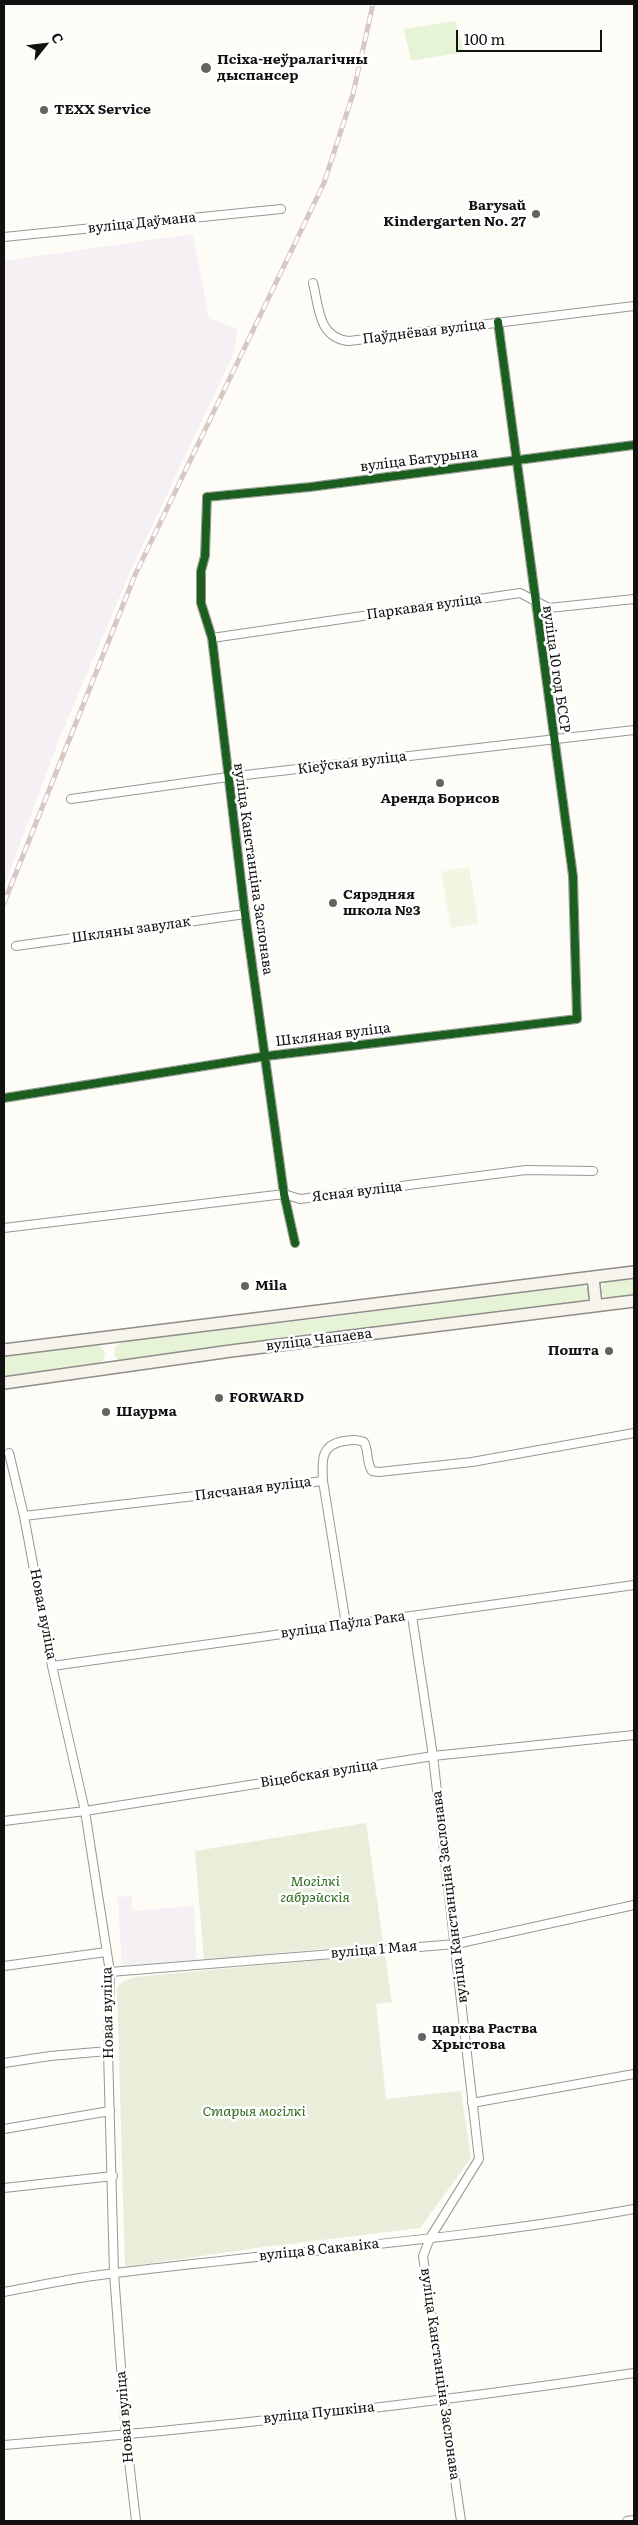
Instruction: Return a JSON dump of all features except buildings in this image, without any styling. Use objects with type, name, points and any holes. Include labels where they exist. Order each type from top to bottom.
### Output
[{"type":"main road","name":"вуліца Чапаева","points":[[4,1350],[634,1272]]},
{"type":"main road","points":[[593,1277],[596,1305]]},
{"type":"main road","name":"вуліца Чапаева","points":[[4,1383],[634,1301]]},
{"type":"street","name":"вуліца Даўмана","points":[[4,237],[281,209]]},
{"type":"street","name":"Паўднёвая вуліца","points":[[313,283],[323,328],[339,340],[349,341],[634,306]]},
{"type":"street","name":"вуліца 10 год БССР","points":[[498,322],[553,740],[573,876],[577,1019]]},
{"type":"street","name":"вуліца Батурына","points":[[207,497],[310,487],[634,445]]},
{"type":"street","name":"вуліца Канстанціна Заслонава","points":[[207,497],[205,556],[201,571],[201,603],[212,638],[245,914],[284,1194],[295,1243]]},
{"type":"street","name":"Паркавая вуліца","points":[[212,638],[520,593],[549,608],[634,599]]},
{"type":"street","name":"Кіеўская вуліца","points":[[71,799],[228,777],[634,730]]},
{"type":"street","name":"Шкляны завулак","points":[[16,946],[245,914]]},
{"type":"street","name":"Шкляная вуліца","points":[[4,1098],[266,1056],[577,1019]]},
{"type":"street","name":"Ясная вуліца","points":[[4,1228],[284,1194],[300,1199],[526,1170],[593,1171]]},
{"type":"street","name":"Пясчаная вуліца","points":[[24,1516],[324,1481],[322,1458],[326,1447],[336,1442],[356,1439],[364,1442],[367,1448],[368,1465],[372,1471],[379,1472],[472,1462],[634,1433]]},
{"type":"street","name":"Новая вуліца","points":[[9,1453],[24,1516],[52,1666],[85,1812],[110,1972],[108,2051],[113,2176],[114,2273],[126,2435],[136,2521]]},
{"type":"street","points":[[324,1481],[346,1624]]},
{"type":"street","name":"вуліца Паўла Рака","points":[[52,1666],[346,1624],[634,1586]]},
{"type":"street","name":"вуліца Канстанціна Заслонава","points":[[412,1616],[433,1756],[456,1944],[479,2159],[430,2238],[423,2256],[461,2521]]},
{"type":"street","name":"Віцебская вуліца","points":[[4,1821],[85,1812],[433,1756],[634,1735]]},
{"type":"street","name":"вуліца 1 Мая","points":[[110,1972],[456,1944],[606,1913],[634,1905]]},
{"type":"street","points":[[4,1966],[106,1952]]},
{"type":"street","points":[[4,2063],[50,2056],[108,2051]]},
{"type":"street","points":[[472,2103],[634,2074]]},
{"type":"street","points":[[4,2129],[110,2111]]},
{"type":"street","points":[[4,2188],[113,2176]]},
{"type":"street","name":"вуліца 8 Сакавіка","points":[[4,2292],[114,2273],[430,2238],[573,2220],[634,2209]]},
{"type":"street","name":"вуліца Пушкіна","points":[[4,2445],[126,2435],[444,2399],[634,2373]]},
{"type":"street","points":[[627,2521],[634,2520]]},
{"type":"shaded area","points":[[193,234],[209,318],[237,329],[234,353],[131,570],[61,734],[4,887],[4,261]]},
{"type":"shaded area","points":[[131,1896],[133,1911],[194,1906],[197,1961],[122,1968],[118,1897]]},
{"type":"green space","points":[[455,21],[464,52],[411,61],[404,29]]},
{"type":"green space","points":[[469,867],[478,923],[451,928],[441,872]]},
{"type":"green space","points":[[634,1275],[634,1296],[608,1299],[602,1294],[602,1287],[606,1279]]},
{"type":"green space","points":[[581,1284],[588,1289],[589,1297],[584,1303],[119,1362],[114,1355],[115,1347],[123,1341],[326,1318]]},
{"type":"green space","points":[[93,1344],[100,1346],[105,1353],[103,1361],[99,1364],[4,1377],[4,1355]]},
{"type":"green space","name":"Могілкі габрэйскія","points":[[366,1823],[383,1943],[204,1960],[195,1851]]},
{"type":"green space","name":"Старыя могілкі","points":[[385,1954],[392,2002],[376,2004],[386,2099],[461,2091],[471,2158],[420,2228],[264,2247],[125,2267],[117,1988],[122,1982],[135,1977]]},
{"type":"railway","points":[[4,903],[135,575],[324,183],[353,94],[373,4]]},
{"type":"cycle path","points":[[4,1098],[267,1056],[577,1019],[573,876],[498,322]]},
{"type":"cycle path","points":[[295,1243],[284,1194],[245,914],[212,638],[201,603],[201,571],[205,556],[207,497],[310,487],[634,445]]},
{"type":"place","name":"Псіха-неўралагічны дыспансер","points":[[206,68]]},
{"type":"place","name":"TEXX Service","points":[[44,110]]},
{"type":"place","name":"Barysaŭ Kindergarten No. 27","points":[[536,214]]},
{"type":"place","name":"Аренда Борисов","points":[[440,783]]},
{"type":"place","name":"Сярэдняя школа №3","points":[[333,903]]},
{"type":"place","name":"Mila","points":[[245,1286]]},
{"type":"place","name":"Пошта","points":[[609,1351]]},
{"type":"place","name":"FORWARD","points":[[219,1398]]},
{"type":"place","name":"Шаурма","points":[[106,1412]]},
{"type":"place","name":"царква Раства Хрыстова","points":[[422,2037]]}]
